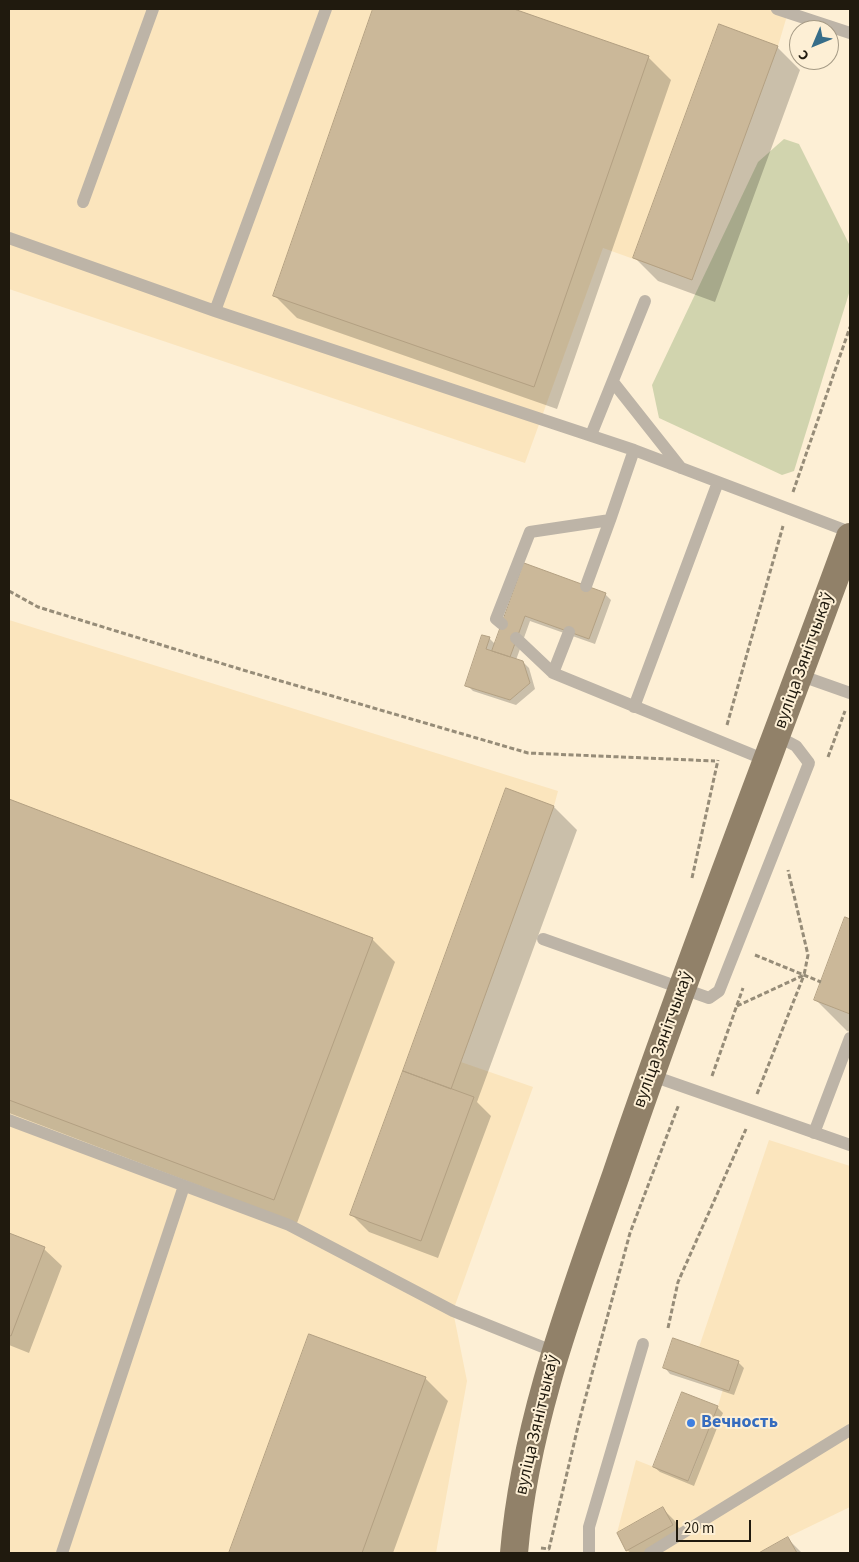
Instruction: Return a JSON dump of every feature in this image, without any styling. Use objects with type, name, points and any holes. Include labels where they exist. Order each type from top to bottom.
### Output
[{"type":"main road","name":"вуліца Зянітчыкаў","points":[[514,1549],[521,1491],[555,1352],[650,1075],[850,538]]},
{"type":"lane","points":[[83,202],[154,9]]},
{"type":"lane","points":[[215,311],[326,9]]},
{"type":"lane","points":[[778,9],[850,33]]},
{"type":"lane","points":[[9,238],[215,311],[634,450],[850,532]]},
{"type":"lane","points":[[592,436],[645,301]]},
{"type":"lane","points":[[613,382],[681,468]]},
{"type":"lane","points":[[586,586],[634,450]]},
{"type":"lane","points":[[634,707],[718,482]]},
{"type":"lane","points":[[502,624],[496,619],[530,532],[610,520]]},
{"type":"lane","points":[[553,674],[569,632]]},
{"type":"lane","points":[[516,638],[553,674],[722,742],[772,748],[796,746],[809,764],[720,991],[709,998],[543,939]]},
{"type":"lane","points":[[799,675],[850,693]]},
{"type":"lane","points":[[814,1132],[850,1038]]},
{"type":"lane","points":[[650,1075],[850,1145]]},
{"type":"lane","points":[[9,1120],[289,1225],[453,1311],[555,1352]]},
{"type":"lane","points":[[62,1553],[184,1186]]},
{"type":"lane","points":[[589,1553],[589,1527],[643,1344]]},
{"type":"lane","points":[[650,1553],[850,1430]]},
{"type":"path","points":[[690,887],[722,742],[788,508],[850,328]]},
{"type":"path","points":[[9,591],[38,607],[234,667],[528,753],[718,761]]},
{"type":"path","points":[[668,1328],[678,1282],[745,1132],[751,1111],[804,975],[808,955],[788,866]]},
{"type":"path","points":[[754,955],[821,982]]},
{"type":"path","points":[[736,1006],[804,975]]},
{"type":"path","points":[[514,1549],[549,1551],[580,1418],[630,1233],[685,1087]]},
{"type":"shaded area","points":[[9,9],[789,9],[778,46],[692,280],[603,248],[525,463],[9,289]]},
{"type":"shaded area","points":[[9,620],[558,791],[461,1062],[533,1087],[453,1311],[467,1381],[436,1553],[9,1553]]},
{"type":"shaded area","points":[[769,1140],[850,1166],[850,1507],[759,1553],[627,1553],[617,1533],[636,1460],[689,1481],[718,1406],[723,1389],[699,1347]]},
{"type":"green space","points":[[784,139],[799,144],[850,246],[850,290],[794,471],[782,475],[659,418],[652,385],[758,162]]},
{"type":"building","points":[[373,9],[514,9],[649,56],[534,387],[273,296]]},
{"type":"building","points":[[719,24],[778,46],[692,280],[633,258]]},
{"type":"building","points":[[524,563],[606,593],[589,639],[525,616],[510,657],[492,651]]},
{"type":"building","points":[[482,635],[490,637],[486,649],[523,661],[530,683],[510,700],[465,686]]},
{"type":"building","points":[[506,788],[554,806],[451,1089],[403,1071]]},
{"type":"building","points":[[9,799],[373,938],[274,1200],[9,1100]]},
{"type":"building","points":[[845,917],[850,919],[850,1014],[814,1000]]},
{"type":"building","points":[[403,1071],[474,1097],[421,1241],[350,1215]]},
{"type":"building","points":[[9,1233],[45,1247],[11,1336],[9,1335]]},
{"type":"building","points":[[309,1334],[426,1377],[362,1553],[229,1553]]},
{"type":"building","points":[[673,1338],[739,1361],[729,1391],[663,1368]]},
{"type":"building","name":"Вечность","points":[[682,1392],[718,1406],[688,1481],[653,1467]]},
{"type":"building","points":[[663,1507],[673,1525],[626,1551],[617,1533]]},
{"type":"building","points":[[788,1537],[797,1553],[759,1553]]},
{"type":"place","name":"Вечность","points":[[691,1423]]}]
